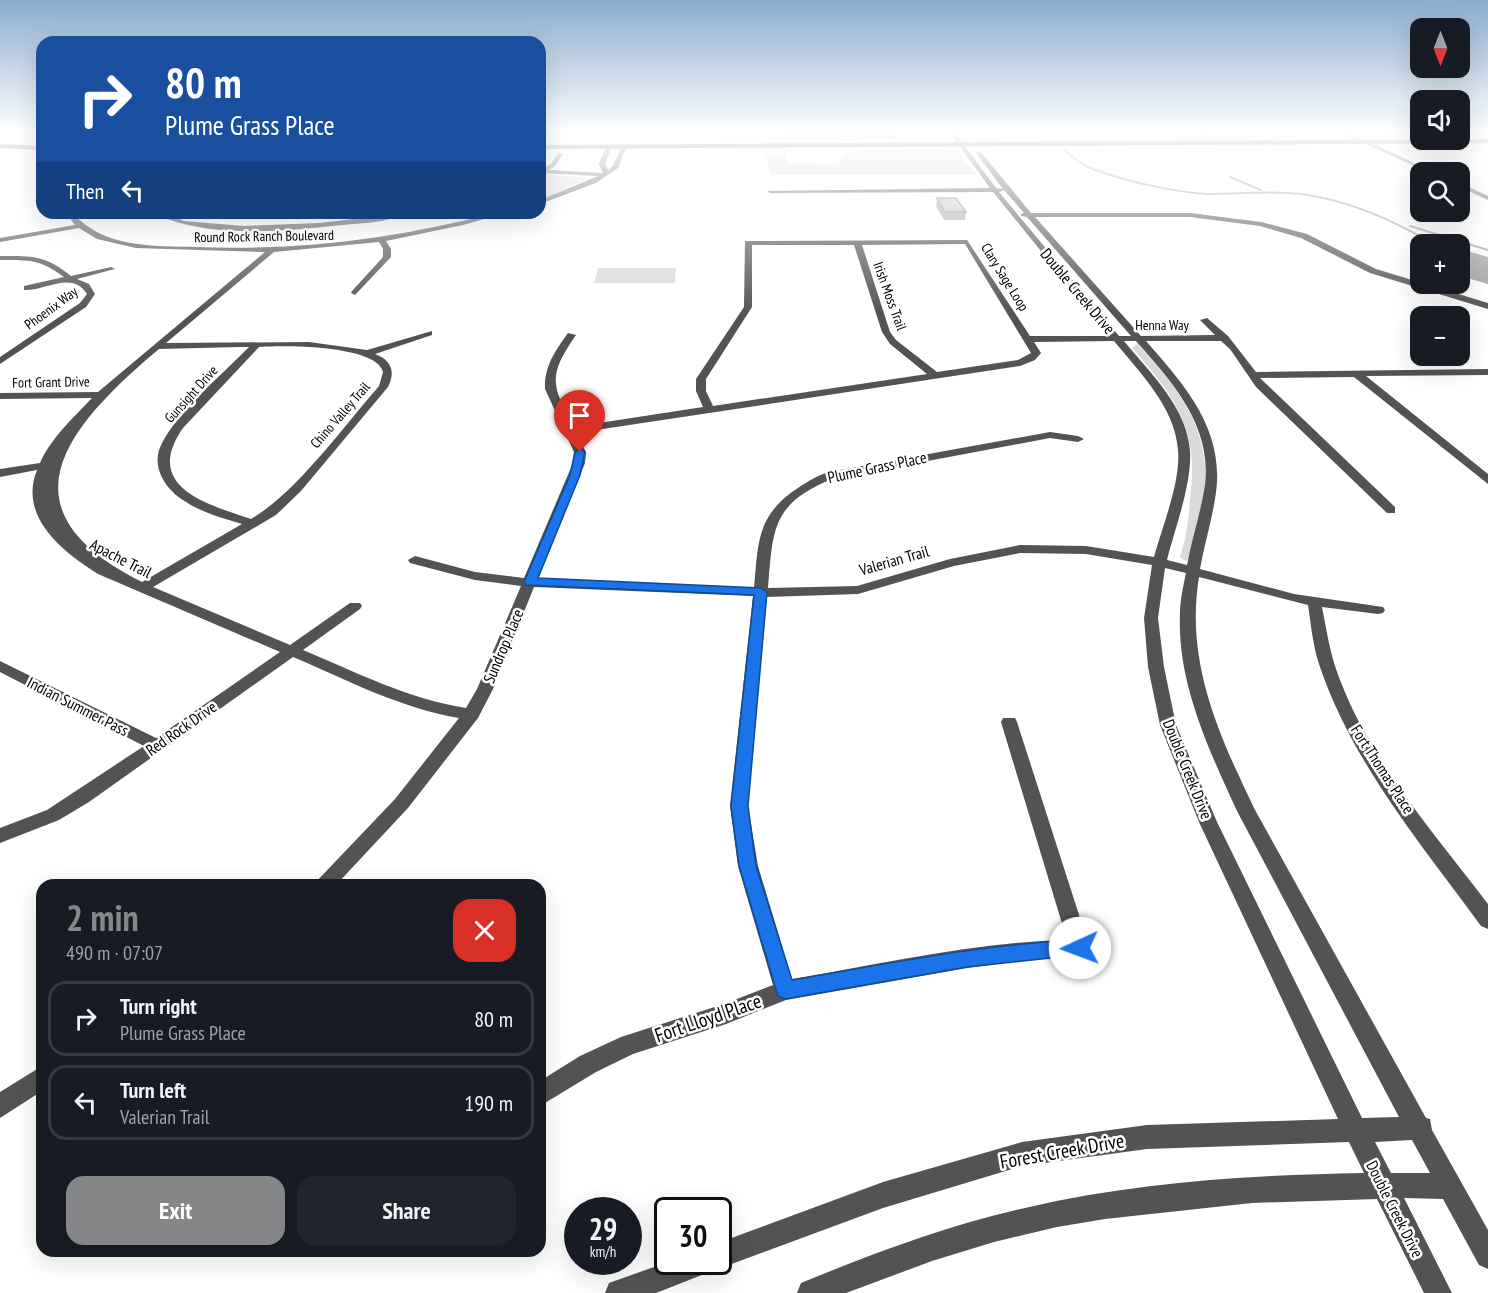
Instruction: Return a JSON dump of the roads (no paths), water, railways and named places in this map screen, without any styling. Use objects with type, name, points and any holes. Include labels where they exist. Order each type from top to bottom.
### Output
[{"type":"street","points":[[546,200],[564,193]]},
{"type":"street","name":"Double Creek Drive","points":[[997,193],[1160,391],[1177,421],[1184,450],[1179,489],[1159,564],[1151,618],[1156,668],[1168,725],[1208,822],[1355,1129],[1438,1293]]},
{"type":"street","name":"Double Creek Drive","points":[[1010,193],[1190,399],[1207,439],[1211,461],[1210,498],[1192,572],[1187,619],[1192,669],[1216,746],[1246,811],[1421,1128],[1488,1256]]},
{"type":"street","points":[[1014,215],[1190,215],[1253,223],[1304,236],[1373,271],[1488,306]]},
{"type":"street","name":"Round Rock Ranch Boulevard","points":[[75,219],[81,226],[99,237],[144,246],[198,250],[272,250],[382,241],[432,232],[480,219]]},
{"type":"street","points":[[169,219],[176,223],[225,227],[338,226],[380,219]]},
{"type":"street","points":[[0,240],[81,226]]},
{"type":"street","points":[[0,231],[8,238]]},
{"type":"street","points":[[355,293],[387,257],[387,249],[382,241]]},
{"type":"street","name":"Irish Moss Trail","points":[[857,242],[886,332],[893,342],[934,375]]},
{"type":"street","name":"Clary Sage Loop","points":[[709,408],[701,392],[701,379],[748,307],[748,243],[968,242],[1025,336]]},
{"type":"street","name":"Apache Trail","points":[[272,250],[102,395],[62,434],[43,466],[39,481],[44,516],[56,535],[85,560],[142,588],[405,699],[433,708],[472,714]]},
{"type":"street","name":"Phoenix Way","points":[[0,258],[44,261],[90,290],[86,302],[0,361]]},
{"type":"street","points":[[27,288],[111,269]]},
{"type":"street","points":[[1204,320],[1221,335],[1252,375],[1391,510]]},
{"type":"street","points":[[160,346],[327,346],[368,353],[429,333]]},
{"type":"street","name":"Sundrop Place","points":[[330,879],[352,859],[400,805],[472,714],[579,463],[580,452],[572,430],[550,389],[549,378],[551,368],[571,335]]},
{"type":"street","name":"Henna Way","points":[[1025,336],[1221,335]]},
{"type":"street","points":[[572,430],[1028,361],[1036,353],[1025,336]]},
{"type":"street","name":"Gunsight Drive","points":[[254,524],[193,501],[177,491],[168,480],[164,469],[165,449],[177,428],[256,345]]},
{"type":"street","name":"Chino Valley Trail","points":[[142,588],[254,524],[286,499],[388,380],[387,366],[368,353]]},
{"type":"street","points":[[1252,375],[1488,372]]},
{"type":"street","points":[[1357,374],[1488,480]]},
{"type":"street","name":"Fort Grant Drive","points":[[0,396],[102,395]]},
{"type":"street","name":"Plume Grass Place","points":[[785,990],[748,866],[739,806],[766,534],[771,520],[783,504],[812,483],[853,469],[1050,435],[1078,439]]},
{"type":"street","points":[[0,473],[43,466]]},
{"type":"street","name":"Valerian Trail","points":[[415,560],[473,577],[530,582],[761,592],[858,590],[999,550],[1071,548],[1159,564],[1341,607],[1378,609]]},
{"type":"street","name":"Fort Thomas Place","points":[[1314,601],[1327,665],[1361,739],[1390,786],[1488,920]]},
{"type":"street","name":"Red Rock Drive","points":[[0,836],[52,814],[83,797],[356,606]]},
{"type":"street","name":"Indian Summer Pass","points":[[0,666],[156,745]]},
{"type":"street","name":"Fort Lloyd Place","points":[[546,1090],[588,1064],[629,1045],[726,1014],[785,990],[967,959],[1035,950],[1080,948],[1009,722]]},
{"type":"street","points":[[0,1106],[36,1081]]},
{"type":"street","name":"Forest Creek Drive","points":[[732,1251],[883,1195],[1022,1154],[1147,1137],[1421,1128]]},
{"type":"street","points":[[811,1293],[922,1250],[1055,1215],[1169,1197],[1383,1185],[1450,1186]]},
{"type":"street","points":[[619,1293],[668,1275]]},
{"type":"waterway","points":[[1202,193],[1230,193]]},
{"type":"waterway","points":[[1295,193],[1337,201],[1387,219],[1416,234]]},
{"type":"waterway","points":[[1410,226],[1488,250]]}]
